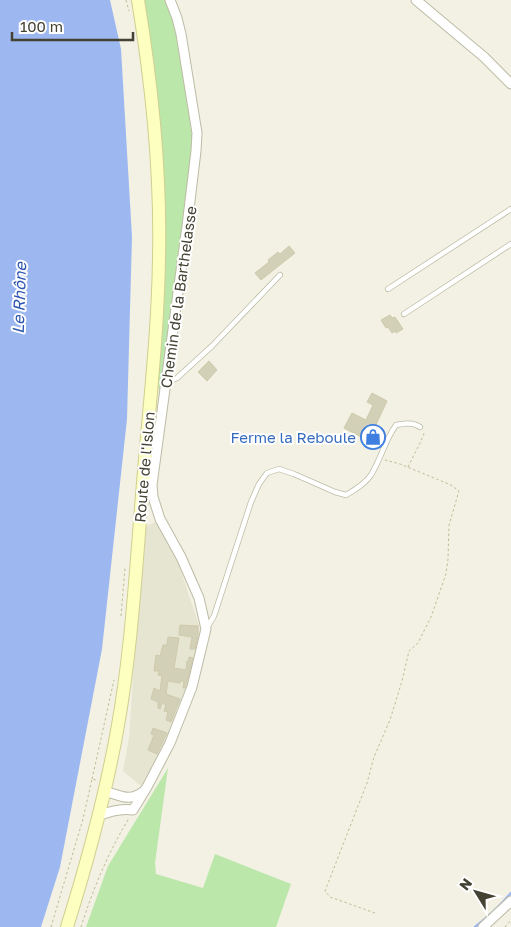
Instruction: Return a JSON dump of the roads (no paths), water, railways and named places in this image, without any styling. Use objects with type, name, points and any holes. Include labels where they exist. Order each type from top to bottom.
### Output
[{"type":"street","name":"Route de l'Islon","points":[[67,927],[98,816],[118,730],[130,638],[155,337],[159,259],[156,133],[147,53],[138,0]]},
{"type":"street","name":"Chemin de la Barthelasse","points":[[98,816],[112,810],[133,810],[147,787],[170,743],[192,687],[206,629],[199,598],[181,557],[160,519],[153,497],[152,485],[187,226],[197,133],[181,34],[170,0]]},
{"type":"street","points":[[416,0],[484,57],[511,84]]},
{"type":"street","points":[[105,787],[124,798],[131,798],[137,796],[147,787]]},
{"type":"street","points":[[484,927],[511,901]]},
{"type":"lane","points":[[388,289],[511,209]]},
{"type":"lane","points":[[404,314],[511,244]]},
{"type":"lane","points":[[166,383],[177,378],[212,346],[280,275]]},
{"type":"lane","points":[[206,629],[214,616],[251,502],[259,484],[268,473],[279,469],[346,495],[370,476],[396,424],[403,423],[420,427]]},
{"type":"water","name":"Le Rhône","points":[[0,0],[110,0],[121,49],[132,237],[127,419],[102,649],[60,867],[41,927],[0,927]]},
{"type":"waterway","points":[[475,927],[511,893]]},
{"type":"place","name":"Ferme la Reboule","points":[[373,437]]}]
